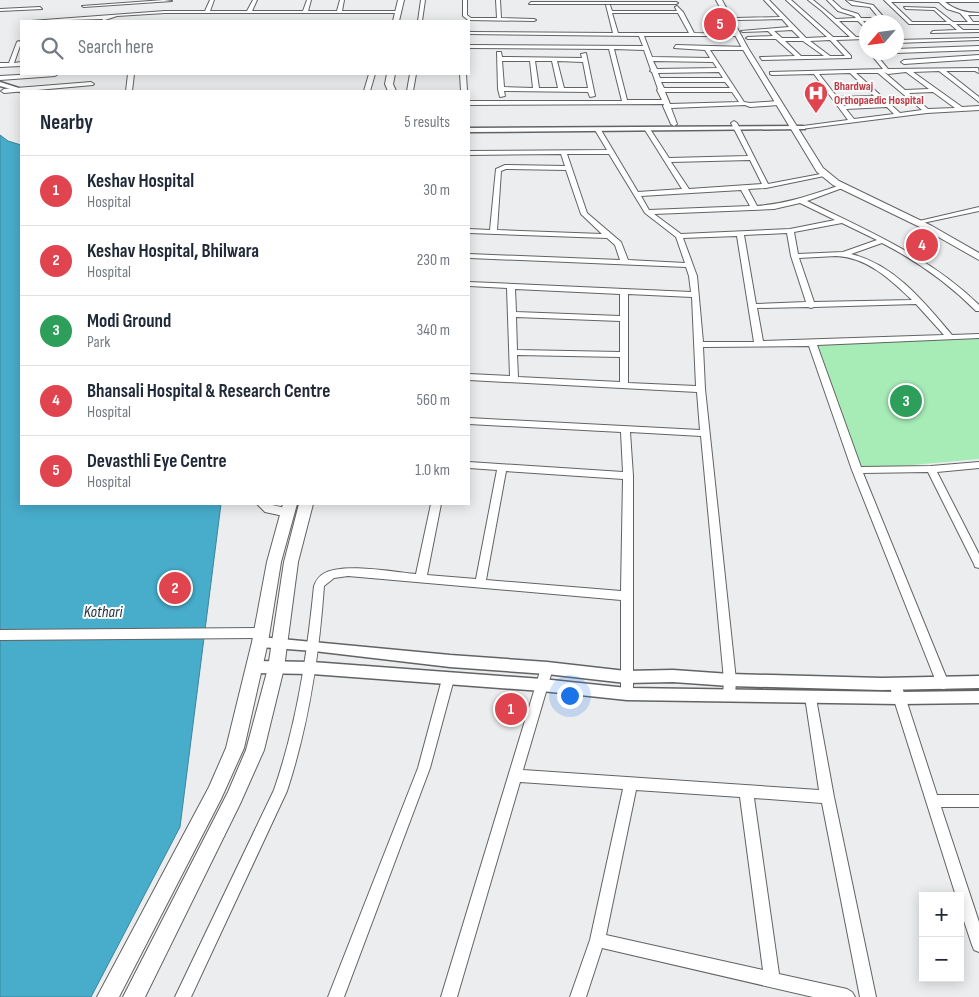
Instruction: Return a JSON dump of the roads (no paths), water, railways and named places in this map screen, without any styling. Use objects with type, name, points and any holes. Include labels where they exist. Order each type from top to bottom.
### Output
[{"type":"main road","points":[[396,20],[401,0]]},
{"type":"main road","points":[[719,0],[772,73],[813,160],[826,175],[843,186],[918,222],[979,257]]},
{"type":"main road","points":[[725,0],[743,34],[745,48],[763,75],[778,103],[826,166],[838,178],[928,220],[979,249]]},
{"type":"main road","points":[[391,75],[391,88]]},
{"type":"main road","points":[[134,997],[234,798],[255,750],[276,668],[282,610],[291,562],[306,505]]},
{"type":"main road","points":[[108,997],[206,811],[235,748],[254,666],[274,562],[289,508]]},
{"type":"street","points":[[33,20],[45,0]]},
{"type":"street","points":[[78,18],[86,0]]},
{"type":"street","points":[[84,6],[170,0],[165,12]]},
{"type":"street","points":[[206,12],[212,0]]},
{"type":"street","points":[[249,12],[255,0]]},
{"type":"street","points":[[305,12],[309,0]]},
{"type":"street","points":[[339,12],[342,0]]},
{"type":"street","points":[[420,20],[423,0]]},
{"type":"street","points":[[465,0],[466,18],[473,20],[534,20]]},
{"type":"street","points":[[498,0],[498,20]]},
{"type":"street","points":[[766,0],[778,13],[784,15],[804,39],[835,62]]},
{"type":"street","points":[[762,58],[850,57],[788,0]]},
{"type":"street","points":[[810,0],[859,40]]},
{"type":"street","points":[[830,0],[837,9],[854,14],[859,19]]},
{"type":"street","points":[[848,0],[854,4],[867,3],[880,15]]},
{"type":"street","points":[[887,0],[979,1]]},
{"type":"street","points":[[887,0],[911,23],[979,23]]},
{"type":"street","points":[[940,0],[949,8],[964,14],[979,14]]},
{"type":"street","points":[[537,33],[531,1],[675,2],[692,34]]},
{"type":"street","points":[[11,2],[11,9]]},
{"type":"street","points":[[607,3],[616,34]]},
{"type":"street","points":[[0,10],[40,8]]},
{"type":"street","points":[[906,8],[935,9],[961,31]]},
{"type":"street","points":[[47,20],[165,12],[398,12]]},
{"type":"street","points":[[610,12],[680,12]]},
{"type":"street","points":[[793,13],[801,12]]},
{"type":"street","points":[[964,14],[972,23]]},
{"type":"street","points":[[736,19],[784,15]]},
{"type":"street","points":[[105,20],[109,17]]},
{"type":"street","points":[[836,20],[859,20]]},
{"type":"street","points":[[743,34],[769,29],[793,28]]},
{"type":"street","points":[[769,29],[800,58]]},
{"type":"street","points":[[933,32],[979,31]]},
{"type":"street","points":[[470,33],[743,34],[804,39],[856,38]]},
{"type":"street","points":[[641,34],[665,104],[674,124]]},
{"type":"street","points":[[905,42],[979,39]]},
{"type":"street","points":[[939,40],[978,70]]},
{"type":"street","points":[[11,64],[19,49],[19,42]]},
{"type":"street","points":[[470,46],[646,48]]},
{"type":"street","points":[[499,47],[502,102]]},
{"type":"street","points":[[583,48],[593,102]]},
{"type":"street","points":[[611,48],[626,103]]},
{"type":"street","points":[[676,48],[745,48]]},
{"type":"street","points":[[705,48],[744,104]]},
{"type":"street","points":[[904,51],[979,48]]},
{"type":"street","points":[[960,108],[910,71],[904,62],[979,57]]},
{"type":"street","points":[[499,59],[585,60]]},
{"type":"street","points":[[532,59],[536,89]]},
{"type":"street","points":[[554,59],[561,88]]},
{"type":"street","points":[[649,59],[714,60]]},
{"type":"street","points":[[878,60],[888,72]]},
{"type":"street","points":[[0,65],[20,64]]},
{"type":"street","points":[[841,67],[880,97],[899,115]]},
{"type":"street","points":[[653,71],[720,70]]},
{"type":"street","points":[[940,70],[979,100]]},
{"type":"street","points":[[772,73],[978,70]]},
{"type":"street","points":[[880,72],[927,111]]},
{"type":"street","points":[[816,73],[852,121]]},
{"type":"street","points":[[0,78],[41,75]]},
{"type":"street","points":[[129,90],[131,75]]},
{"type":"street","points":[[367,90],[372,75]]},
{"type":"street","points":[[410,90],[413,75]]},
{"type":"street","points":[[463,75],[464,90]]},
{"type":"street","points":[[657,80],[727,80]]},
{"type":"street","points":[[29,90],[92,82],[90,90]]},
{"type":"street","points":[[0,84],[20,91]]},
{"type":"street","points":[[501,89],[561,88],[591,90]]},
{"type":"street","points":[[2,90],[20,91]]},
{"type":"street","points":[[2,90],[20,99]]},
{"type":"street","points":[[660,90],[733,90]]},
{"type":"street","points":[[905,92],[934,90]]},
{"type":"street","points":[[835,99],[880,97]]},
{"type":"street","points":[[470,103],[778,103]]},
{"type":"street","points":[[842,108],[888,105]]},
{"type":"street","points":[[470,130],[648,130],[796,125],[852,121],[927,111],[979,108]]},
{"type":"street","points":[[470,126],[674,124],[736,126]]},
{"type":"street","points":[[736,126],[766,186]]},
{"type":"street","points":[[598,130],[648,212],[679,236],[689,265],[695,295],[701,389],[730,680],[729,696]]},
{"type":"street","points":[[648,130],[686,190]]},
{"type":"street","points":[[563,152],[584,214],[621,248],[625,263]]},
{"type":"street","points":[[470,153],[611,152]]},
{"type":"street","points":[[668,160],[751,158]]},
{"type":"street","points":[[493,232],[498,170],[505,168],[568,168]]},
{"type":"street","points":[[636,194],[766,186],[826,175]]},
{"type":"street","points":[[648,212],[755,208],[801,201],[843,186]]},
{"type":"street","points":[[743,187],[755,208]]},
{"type":"street","points":[[801,201],[942,274],[979,309]]},
{"type":"street","points":[[918,222],[979,209]]},
{"type":"street","points":[[679,236],[790,231],[842,222]]},
{"type":"street","points":[[470,231],[610,236]]},
{"type":"street","points":[[790,231],[795,256],[811,306]]},
{"type":"street","points":[[740,234],[760,344]]},
{"type":"street","points":[[795,256],[843,254],[881,241]]},
{"type":"street","points":[[843,254],[869,264],[899,283],[920,302],[950,337]]},
{"type":"street","points":[[470,256],[689,265]]},
{"type":"street","points":[[470,284],[695,295]]},
{"type":"street","points":[[511,286],[514,380]]},
{"type":"street","points":[[624,292],[624,385]]},
{"type":"street","points":[[752,306],[920,302]]},
{"type":"street","points":[[512,314],[624,319]]},
{"type":"street","points":[[699,345],[812,343],[979,336]]},
{"type":"street","points":[[812,343],[857,470],[943,684]]},
{"type":"street","points":[[513,352],[624,355]]},
{"type":"street","points":[[470,378],[701,389]]},
{"type":"street","points":[[470,421],[706,433]]},
{"type":"street","points":[[625,428],[628,476],[626,677],[628,694]]},
{"type":"street","points":[[470,465],[628,476]]},
{"type":"street","points":[[857,470],[931,469],[979,465]]},
{"type":"street","points":[[480,584],[502,467]]},
{"type":"street","points":[[931,469],[979,564]]},
{"type":"street","points":[[263,505],[269,509],[289,508]]},
{"type":"street","points":[[421,578],[436,505]]},
{"type":"street","points":[[183,997],[280,791],[298,741],[312,668],[319,586],[324,578],[348,572],[627,596]]},
{"type":"street","points":[[0,635],[260,637],[280,643],[626,677],[674,676],[730,680],[895,684],[979,682]]},
{"type":"street","points":[[254,666],[312,668],[542,685],[628,694],[900,698],[979,697]]},
{"type":"street","points":[[449,997],[547,668]]},
{"type":"street","points":[[336,997],[424,768],[448,679]]},
{"type":"street","points":[[895,684],[979,944]]},
{"type":"street","points":[[811,696],[827,797],[868,997]]},
{"type":"street","points":[[516,776],[827,797]]},
{"type":"street","points":[[578,997],[597,940],[631,783]]},
{"type":"street","points":[[746,791],[772,980]]},
{"type":"street","points":[[932,801],[979,801]]},
{"type":"street","points":[[597,940],[846,997]]},
{"type":"water","name":"Kothari","points":[[0,135],[8,141],[20,145],[20,505],[221,505],[180,827],[91,997],[0,997]]},
{"type":"place","name":"Devasthli Eye Centre","points":[[720,24]]},
{"type":"place","name":"Bhardwaj Orthopaedic Hospital","points":[[816,114]]},
{"type":"place","name":"Bhansali Hospital & Research Centre","points":[[922,245]]},
{"type":"place","name":"Modi Ground","points":[[906,401]]},
{"type":"place","name":"Keshav Hospital, Bhilwara","points":[[175,588]]},
{"type":"place","name":"Keshav Hospital","points":[[511,709]]}]
